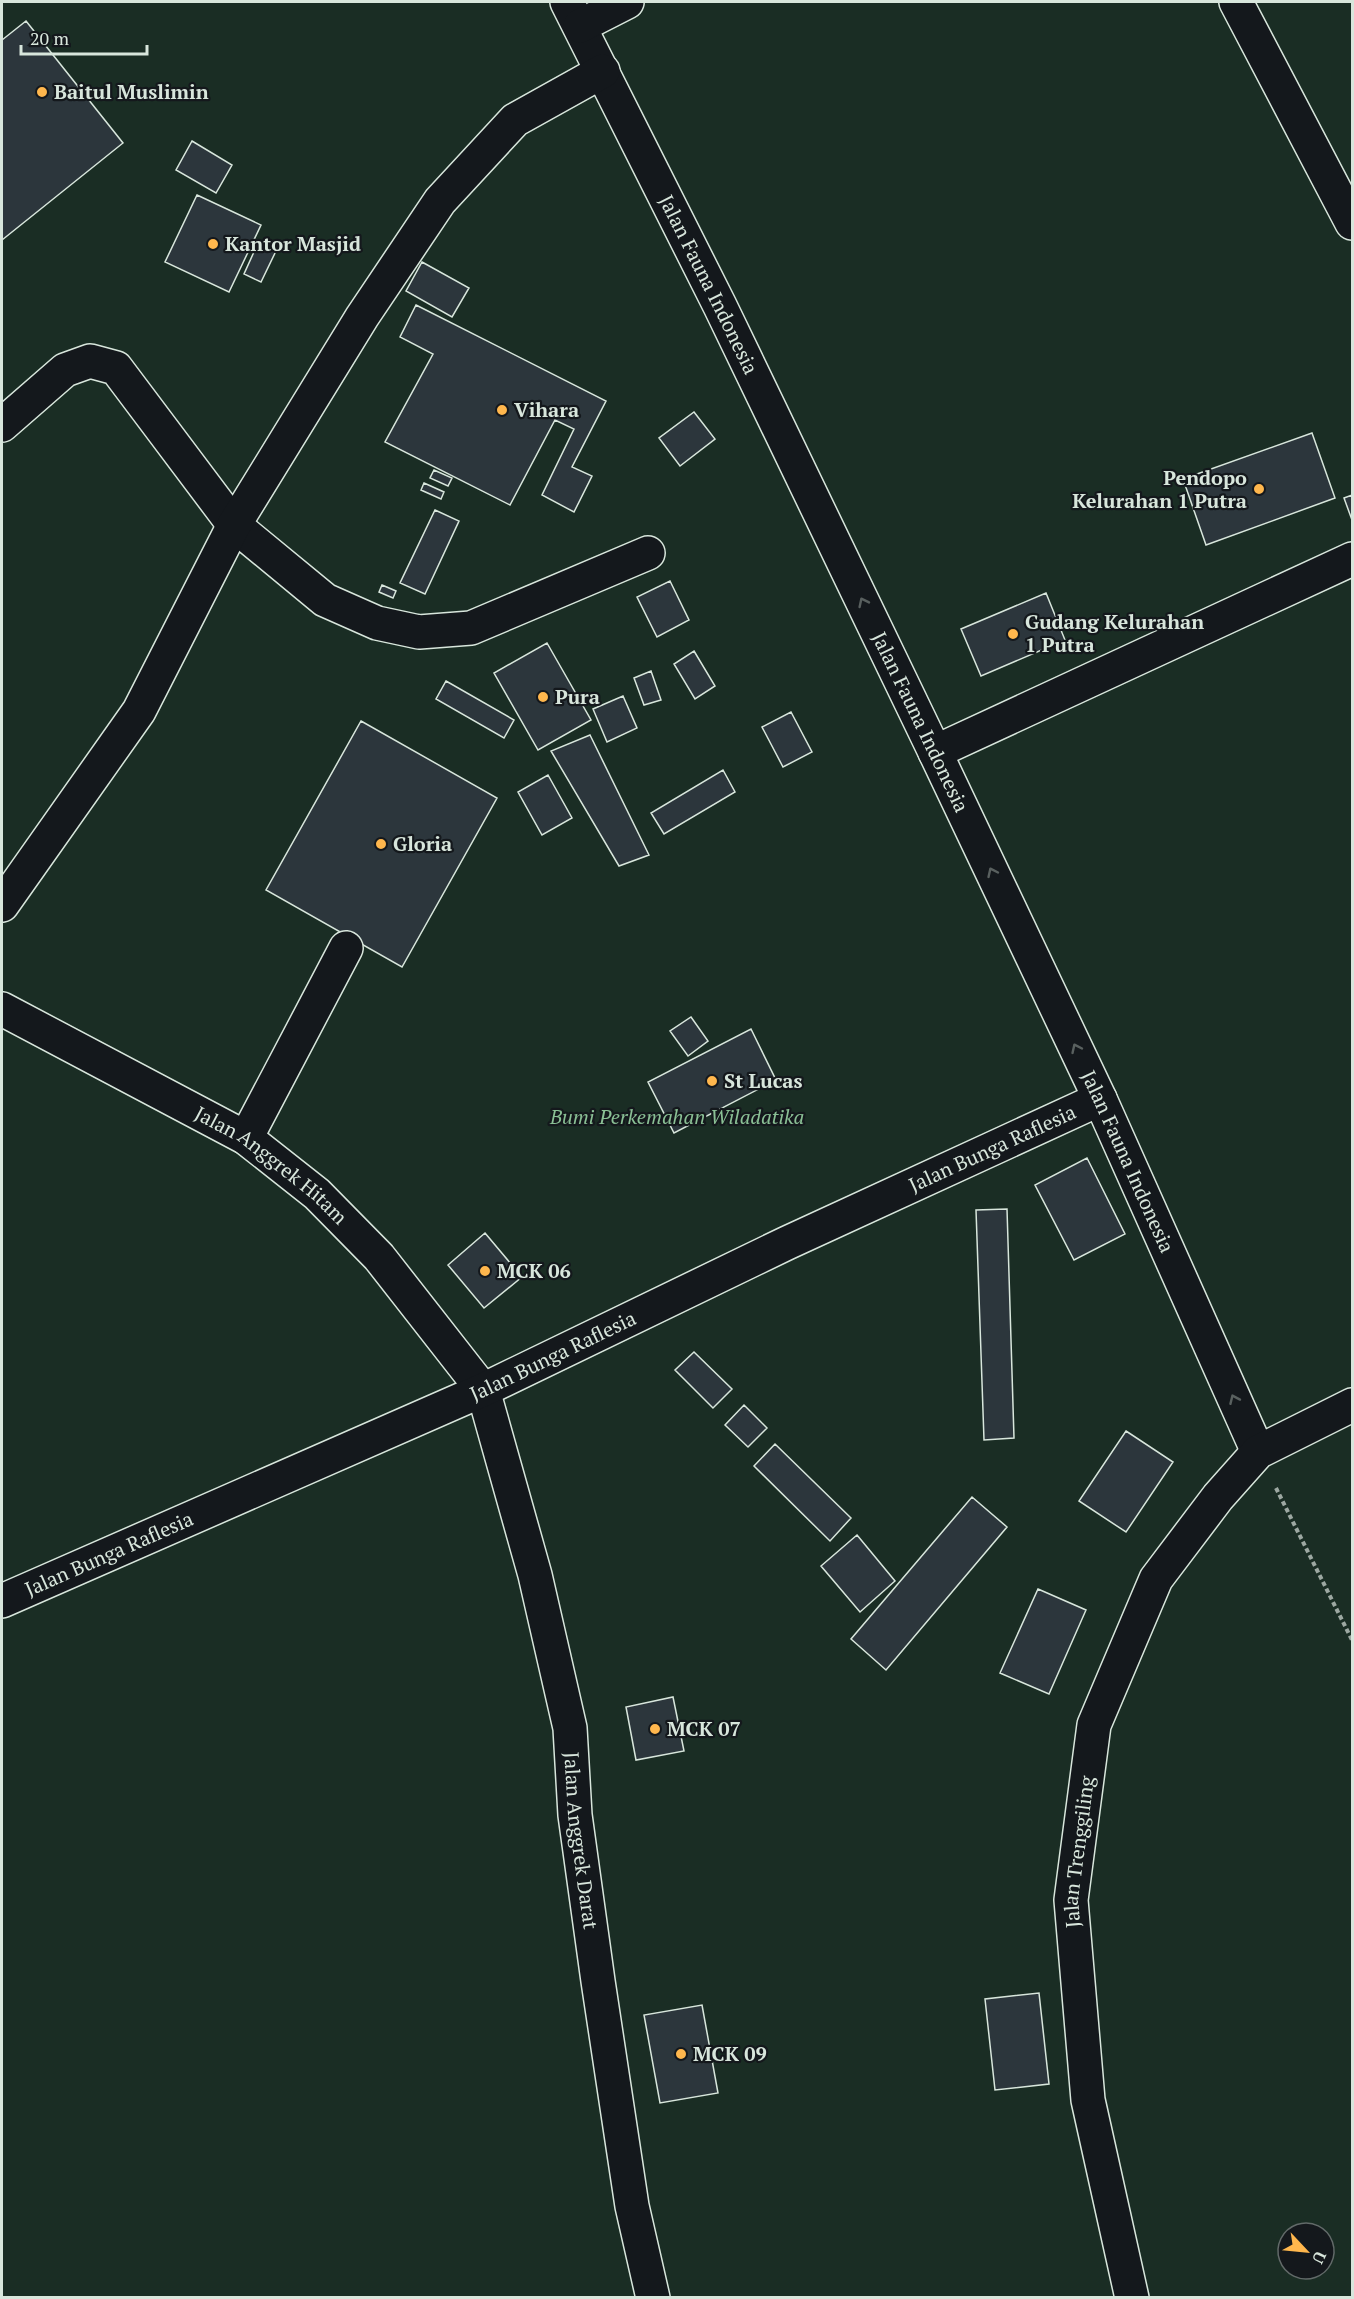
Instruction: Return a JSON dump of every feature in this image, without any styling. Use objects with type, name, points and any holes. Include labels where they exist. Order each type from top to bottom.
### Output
[{"type":"street","points":[[573,14],[627,2]]},
{"type":"street","points":[[1236,2],[1353,223]]},
{"type":"street","name":"Jalan Fauna Indonesia","points":[[573,14],[720,306],[936,752],[1100,1099],[1258,1452]]},
{"type":"street","points":[[7,898],[139,711],[234,525],[362,317],[440,201],[515,120],[603,71]]},
{"type":"street","points":[[2,425],[65,370],[90,361],[116,368],[234,525],[325,600],[377,623],[419,632],[471,628],[648,553]]},
{"type":"street","points":[[936,752],[1353,559]]},
{"type":"street","points":[[246,1138],[346,948]]},
{"type":"street","name":"Jalan Anggrek Hitam","points":[[2,1009],[246,1138],[317,1194],[379,1257],[483,1390]]},
{"type":"street","name":"Jalan Bunga Raflesia","points":[[2,1600],[483,1390],[787,1243],[1100,1099]]},
{"type":"street","name":"Jalan Anggrek Darat","points":[[483,1390],[535,1575],[570,1728],[575,1815],[598,1981],[632,2206],[653,2298]]},
{"type":"street","points":[[1258,1452],[1353,1405]]},
{"type":"street","name":"Jalan Trenggiling","points":[[1132,2298],[1088,2100],[1071,1900],[1094,1725],[1156,1579],[1218,1497],[1258,1452]]},
{"type":"path","points":[[1258,1452],[1353,1640]]},
{"type":"green space","name":"Bumi Perkemahan Wiladatika","points":[[2,2],[1352,2],[1352,2297],[2,2298]]},
{"type":"building","name":"Baitul Muslimin","points":[[26,21],[123,143],[2,240],[2,40]]},
{"type":"building","points":[[192,141],[232,165],[216,193],[176,170]]},
{"type":"building","name":"Kantor Masjid","points":[[197,195],[261,225],[229,292],[165,262]]},
{"type":"building","points":[[258,243],[276,251],[261,282],[244,274]]},
{"type":"building","points":[[422,262],[469,288],[452,317],[406,291]]},
{"type":"building","name":"Vihara","points":[[416,305],[606,401],[572,467],[592,476],[574,512],[542,495],[574,429],[555,420],[510,505],[385,442],[433,354],[400,337]]},
{"type":"building","points":[[694,412],[715,439],[680,466],[659,438]]},
{"type":"building","name":"Pendopo Kelurahan 1 Putra","points":[[1312,433],[1335,498],[1206,545],[1183,479]]},
{"type":"building","points":[[434,470],[452,478],[448,486],[430,478]]},
{"type":"building","points":[[424,483],[444,492],[441,499],[421,490]]},
{"type":"building","points":[[1352,495],[1352,520],[1344,498]]},
{"type":"building","points":[[435,510],[459,521],[425,594],[400,583]]},
{"type":"building","points":[[670,581],[689,620],[657,637],[637,597]]},
{"type":"building","points":[[382,585],[396,591],[393,598],[379,592]]},
{"type":"building","name":"Gudang Kelurahan 1 Putra","points":[[1046,593],[1065,640],[981,676],[961,629]]},
{"type":"building","name":"Pura","points":[[547,643],[591,720],[538,750],[494,673]]},
{"type":"building","points":[[694,651],[715,686],[695,699],[674,664]]},
{"type":"building","points":[[651,671],[661,700],[644,705],[634,678]]},
{"type":"building","points":[[446,681],[514,720],[504,738],[436,699]]},
{"type":"building","name":"Pura","points":[[623,696],[637,728],[607,742],[593,709]]},
{"type":"building","points":[[791,712],[812,752],[783,767],[762,727]]},
{"type":"building","name":"Gloria","points":[[361,721],[497,798],[402,967],[266,890]]},
{"type":"building","points":[[590,735],[649,855],[619,866],[551,751]]},
{"type":"building","points":[[723,770],[735,792],[664,834],[651,813]]},
{"type":"building","points":[[548,775],[572,818],[542,835],[518,792]]},
{"type":"building","points":[[691,1017],[708,1041],[688,1056],[670,1031]]},
{"type":"building","name":"St Lucas","points":[[751,1029],[776,1080],[674,1133],[648,1082]]},
{"type":"building","points":[[1087,1158],[1125,1234],[1074,1260],[1035,1185]]},
{"type":"building","points":[[1007,1209],[1014,1438],[984,1440],[976,1210]]},
{"type":"building","name":"MCK 06","points":[[485,1233],[522,1277],[484,1308],[448,1265]]},
{"type":"building","points":[[694,1352],[732,1389],[713,1408],[675,1370]]},
{"type":"building","points":[[744,1405],[767,1428],[748,1447],[725,1425]]},
{"type":"building","points":[[1126,1431],[1173,1462],[1126,1532],[1079,1501]]},
{"type":"building","points":[[775,1444],[851,1518],[830,1541],[754,1466]]},
{"type":"building","points":[[972,1497],[1007,1527],[886,1670],[851,1639]]},
{"type":"building","points":[[857,1535],[895,1581],[860,1612],[821,1566]]},
{"type":"building","points":[[1038,1589],[1086,1610],[1049,1694],[1000,1673]]},
{"type":"building","name":"MCK 07","points":[[673,1697],[684,1751],[636,1760],[626,1707]]},
{"type":"building","points":[[1039,1993],[1049,2084],[995,2090],[985,1999]]},
{"type":"building","name":"MCK 09","points":[[702,2005],[718,2093],[660,2103],[644,2015]]},
{"type":"place","name":"Baitul Muslimin","points":[[42,92]]},
{"type":"place","name":"Kantor Masjid","points":[[213,244]]},
{"type":"place","name":"Vihara","points":[[502,410]]},
{"type":"place","name":"Pendopo Kelurahan 1 Putra","points":[[1259,489]]},
{"type":"place","name":"Gudang Kelurahan 1 Putra","points":[[1013,634]]},
{"type":"place","name":"Pura","points":[[543,697]]},
{"type":"place","name":"Gloria","points":[[381,844]]},
{"type":"place","name":"St Lucas","points":[[712,1081]]},
{"type":"place","name":"MCK 06","points":[[485,1271]]},
{"type":"place","name":"MCK 07","points":[[655,1729]]},
{"type":"place","name":"MCK 09","points":[[681,2054]]}]
